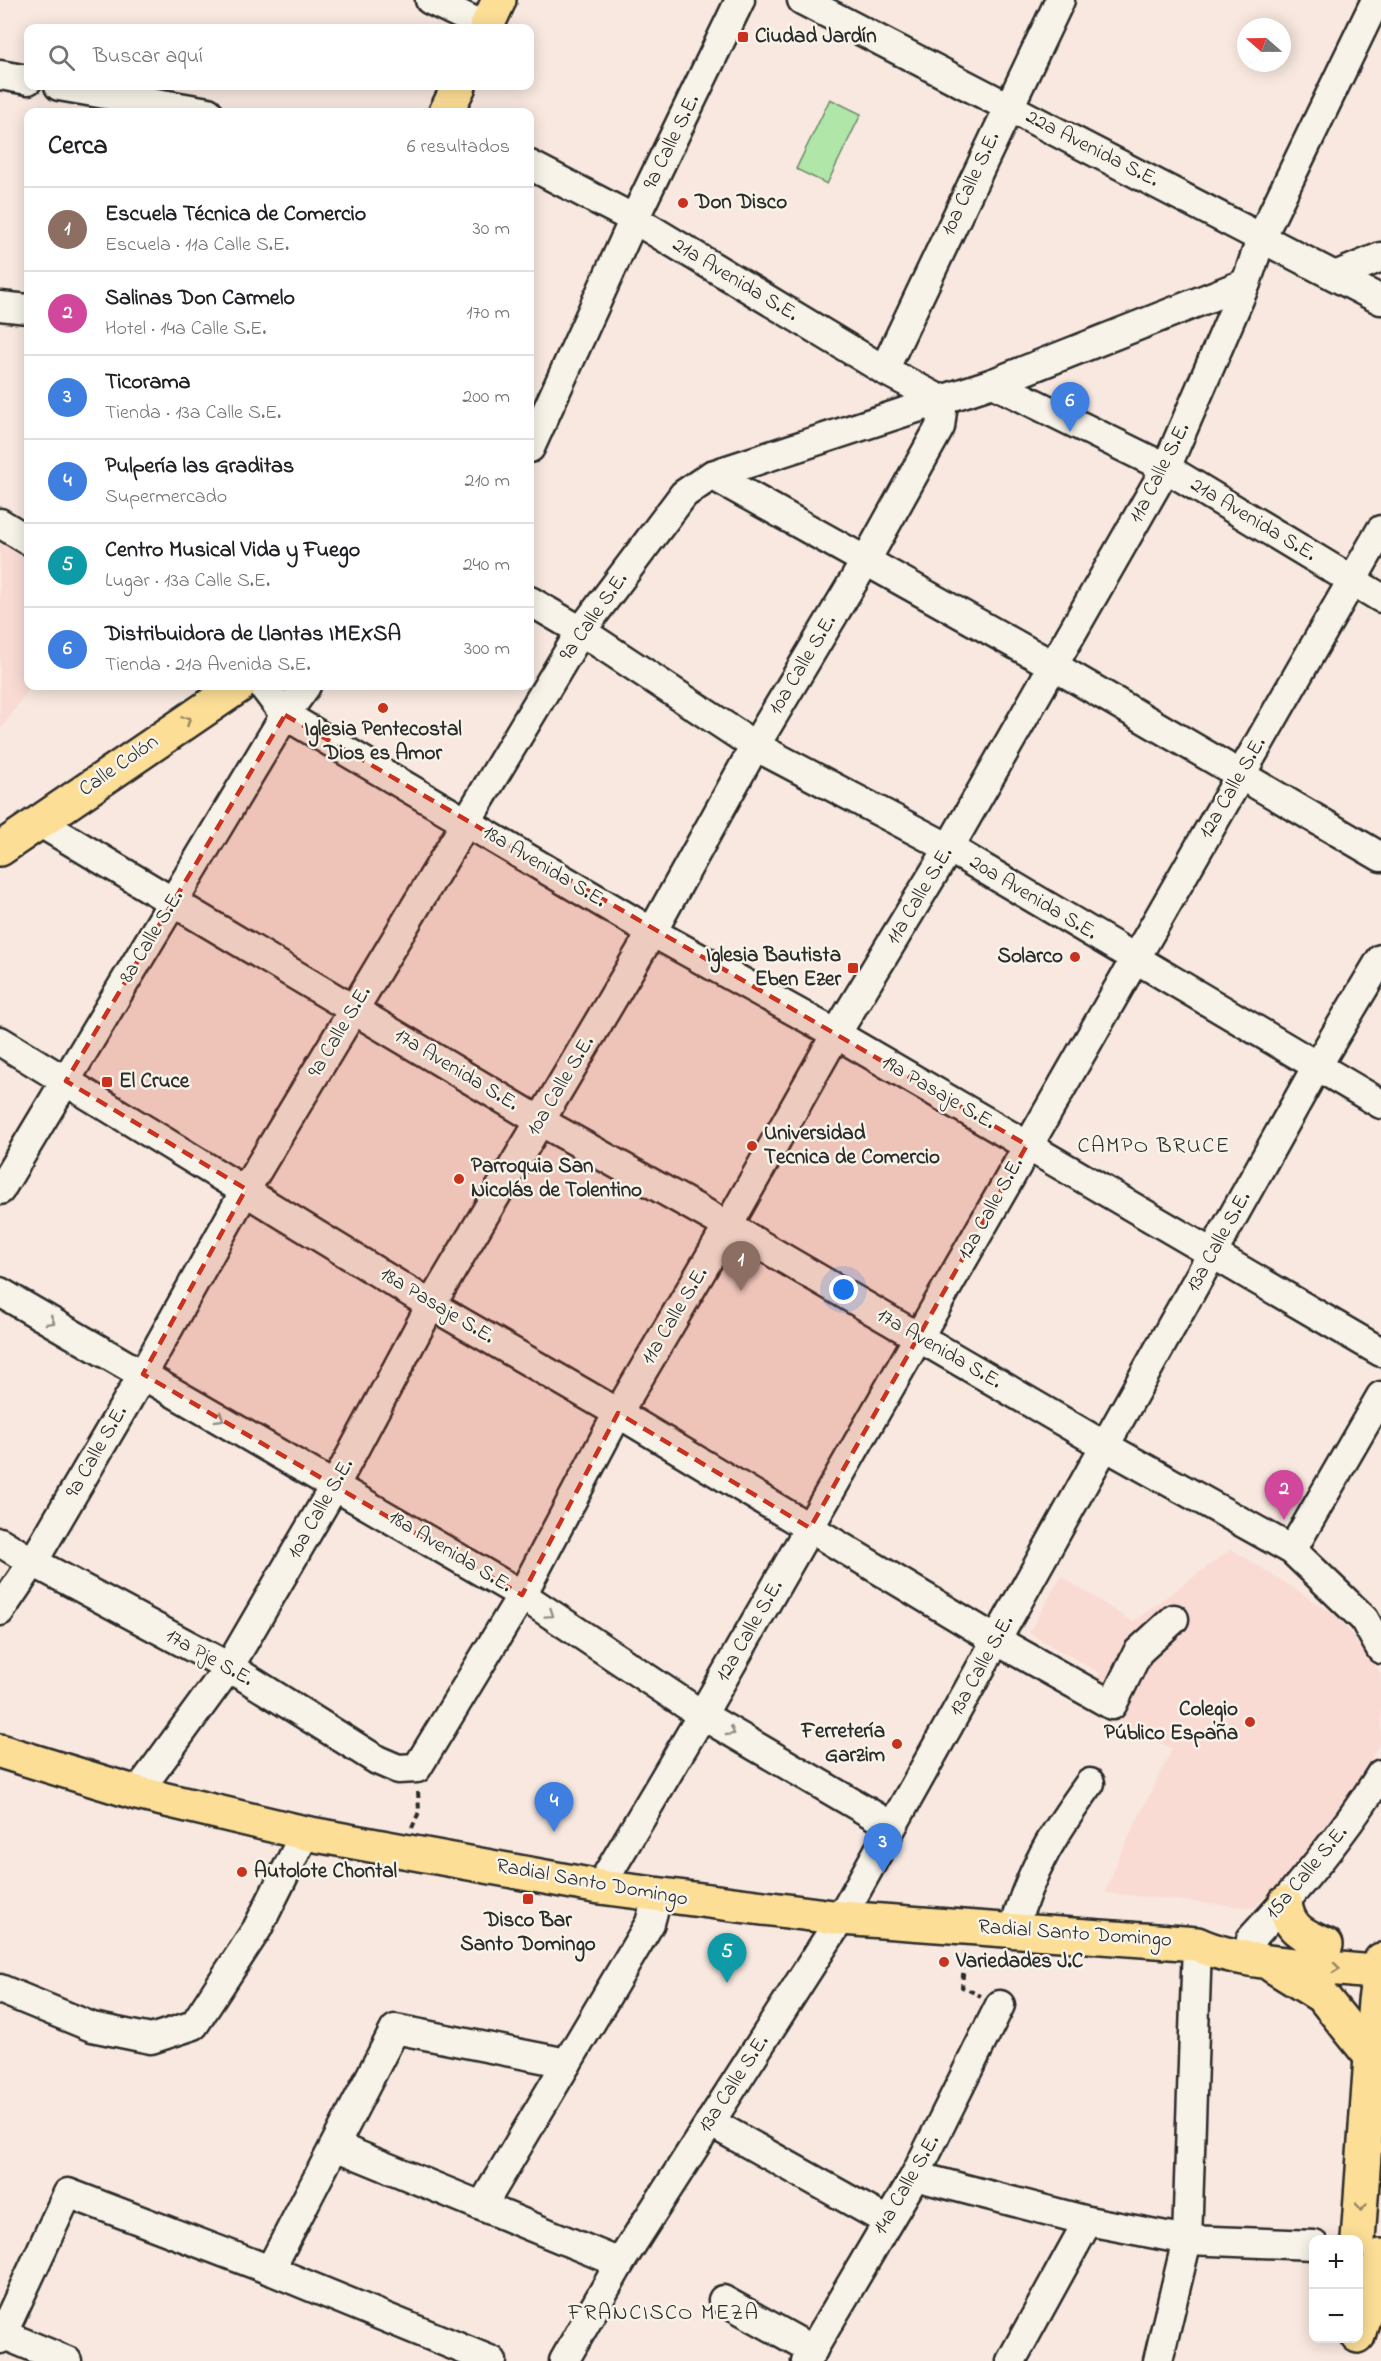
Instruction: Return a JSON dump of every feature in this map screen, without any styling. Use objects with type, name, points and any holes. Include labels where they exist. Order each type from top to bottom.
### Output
[{"type":"main road","points":[[448,108],[457,90]]},
{"type":"main road","name":"Calle Colón","points":[[0,849],[233,690]]},
{"type":"main road","name":"Radial Santo Domingo","points":[[0,1751],[137,1793],[304,1833],[657,1897],[841,1918],[1197,1944],[1210,1950],[1326,1945],[1381,1964]]},
{"type":"main road","points":[[1285,1903],[1290,1925],[1300,1933],[1326,1945]]},
{"type":"main road","points":[[1256,1949],[1323,1997],[1373,2059]]},
{"type":"main road","name":"Radial Santo Domingo","points":[[1256,1949],[1381,1964]]},
{"type":"main road","points":[[1358,2235],[1381,1964]]},
{"type":"main road","points":[[1363,2319],[1381,2256]]},
{"type":"main road","points":[[1351,2361],[1356,2343]]},
{"type":"street","points":[[430,0],[490,19]]},
{"type":"street","name":"9a Calle S.E.","points":[[534,439],[634,219],[740,0]]},
{"type":"street","name":"22a Avenida S.E.","points":[[802,0],[1262,236],[1381,300]]},
{"type":"street","name":"10a Calle S.E.","points":[[884,370],[1060,0]]},
{"type":"street","name":"11a Calle S.E.","points":[[417,1768],[522,1595],[618,1413],[728,1226],[836,1034],[949,848],[1166,468],[1246,283],[1262,236],[1376,0]]},
{"type":"street","points":[[0,75],[24,79]]},
{"type":"street","points":[[82,90],[185,108]]},
{"type":"street","name":"21a Avenida S.E.","points":[[534,167],[634,219],[884,370],[939,399]]},
{"type":"street","points":[[1335,276],[1381,257]]},
{"type":"street","name":"9a Calle S.E.","points":[[0,1611],[33,1562],[143,1374],[246,1189],[581,631],[684,494],[711,475],[993,382],[1246,283]]},
{"type":"street","points":[[0,306],[24,309]]},
{"type":"street","name":"21a Avenida S.E.","points":[[993,382],[1166,468],[1381,598]]},
{"type":"street","name":"10a Calle S.E.","points":[[137,1793],[229,1667],[335,1485],[431,1305],[652,932],[755,746],[865,562],[940,428],[942,411],[939,399]]},
{"type":"street","points":[[711,475],[1054,666],[1381,856]]},
{"type":"street","points":[[0,523],[24,538]]},
{"type":"street","name":"12a Calle S.E.","points":[[600,1887],[810,1528],[1027,1145],[1381,530]]},
{"type":"street","name":"20a Avenida S.E.","points":[[534,603],[581,631],[755,746],[949,848],[1381,1104]]},
{"type":"street","name":"18a Avenida S.E.","points":[[266,690],[285,716],[467,821],[652,932],[836,1034]]},
{"type":"street","name":"8a Calle S.E.","points":[[0,1190],[285,716],[303,690]]},
{"type":"street","name":"17a Avenida S.E.","points":[[39,822],[540,1121],[728,1226],[1105,1446],[1292,1550],[1364,1619],[1381,1649]]},
{"type":"street","name":"13a Calle S.E.","points":[[564,2361],[620,2263],[841,1918],[1317,1066],[1381,959]]},
{"type":"street","name":"19a Pasaje S.E.","points":[[836,1034],[1381,1352]]},
{"type":"street","name":"18a Pasaje S.E.","points":[[0,1041],[246,1189],[431,1305],[810,1528]]},
{"type":"street","name":"18a Avenida S.E.","points":[[0,1292],[522,1595],[702,1715],[892,1826]]},
{"type":"street","points":[[1292,1550],[1381,1396]]},
{"type":"street","points":[[810,1528],[996,1640],[1112,1706],[1138,1652],[1174,1619]]},
{"type":"street","name":"17a Pje S.E.","points":[[0,1542],[229,1667],[377,1760],[398,1769],[417,1768]]},
{"type":"street","name":"15a Calle S.E.","points":[[1256,1949],[1285,1903],[1361,1807],[1381,1774]]},
{"type":"street","points":[[1014,1929],[1036,1863],[1052,1835],[1090,1783]]},
{"type":"street","points":[[0,1989],[92,2027],[151,2039],[194,2025],[257,1929],[304,1833]]},
{"type":"street","points":[[482,2206],[650,1923],[657,1897]]},
{"type":"street","points":[[1158,2361],[1187,2240],[1197,1944]]},
{"type":"street","name":"14a Calle S.E.","points":[[810,2355],[915,2176],[1000,2005]]},
{"type":"street","points":[[270,2270],[395,2029],[567,2063]]},
{"type":"street","points":[[710,2122],[887,2221]]},
{"type":"street","points":[[335,2146],[620,2263]]},
{"type":"street","points":[[915,2176],[1088,2221],[1187,2240],[1309,2245]]},
{"type":"street","points":[[67,2361],[1,2336],[68,2193],[270,2270],[492,2361]]},
{"type":"street","points":[[1011,2361],[1088,2221]]},
{"type":"street","points":[[723,2300],[810,2355]]},
{"type":"path","points":[[962,1987],[969,1926]]},
{"type":"highlighted area","points":[[285,715],[1027,1145],[810,1528],[618,1413],[522,1595],[143,1374],[246,1189],[66,1081]]},
{"type":"shaded area","points":[[0,536],[24,551],[24,690],[29,690],[0,730]]},
{"type":"shaded area","name":"Colegio Público España","points":[[1231,1549],[1338,1616],[1381,1674],[1381,1741],[1325,1839],[1254,1908],[1105,1893],[1120,1855],[1172,1749],[1082,1703],[1100,1673],[1029,1633],[1061,1576],[1133,1622]]},
{"type":"green space","points":[[830,99],[861,114],[827,184],[796,169]]},
{"type":"place","name":"Ciudad Jardín","points":[[743,37]]},
{"type":"place","name":"Don Disco","points":[[683,203]]},
{"type":"place","name":"Distribuidora de Llantas IMEXSA","points":[[1070,432]]},
{"type":"place","name":"Iglesia Pentecostal Dios es Amor","points":[[383,708]]},
{"type":"place","name":"Solarco","points":[[1075,957]]},
{"type":"place","name":"Iglesia Bautista Eben Ezer","points":[[853,968]]},
{"type":"place","name":"El Cruce","points":[[107,1082]]},
{"type":"place","name":"Universidad Tecnica de Comercio","points":[[752,1146]]},
{"type":"place","name":"Parroquia San Nicolás de Tolentino","points":[[459,1179]]},
{"type":"place","name":"Escuela Técnica de Comercio","points":[[741,1291]]},
{"type":"place","name":"Salinas Don Carmelo","points":[[1284,1520]]},
{"type":"place","name":"Colegio Público España","points":[[1250,1722]]},
{"type":"place","name":"Ferretería Garzim","points":[[897,1744]]},
{"type":"place","name":"Pulpería las Graditas","points":[[554,1832]]},
{"type":"place","name":"Autolote Chontal","points":[[242,1872]]},
{"type":"place","name":"Ticorama","points":[[883,1873]]},
{"type":"place","name":"Disco Bar Santo Domingo","points":[[528,1899]]},
{"type":"place","name":"Variedades J.C","points":[[944,1962]]},
{"type":"place","name":"Centro Musical Vida y Fuego","points":[[727,1983]]},
{"type":"district","name":"CAMPO BRUCE","points":[[1154,1147]]},
{"type":"district","name":"FRANCISCO MEZA","points":[[664,2314]]}]
